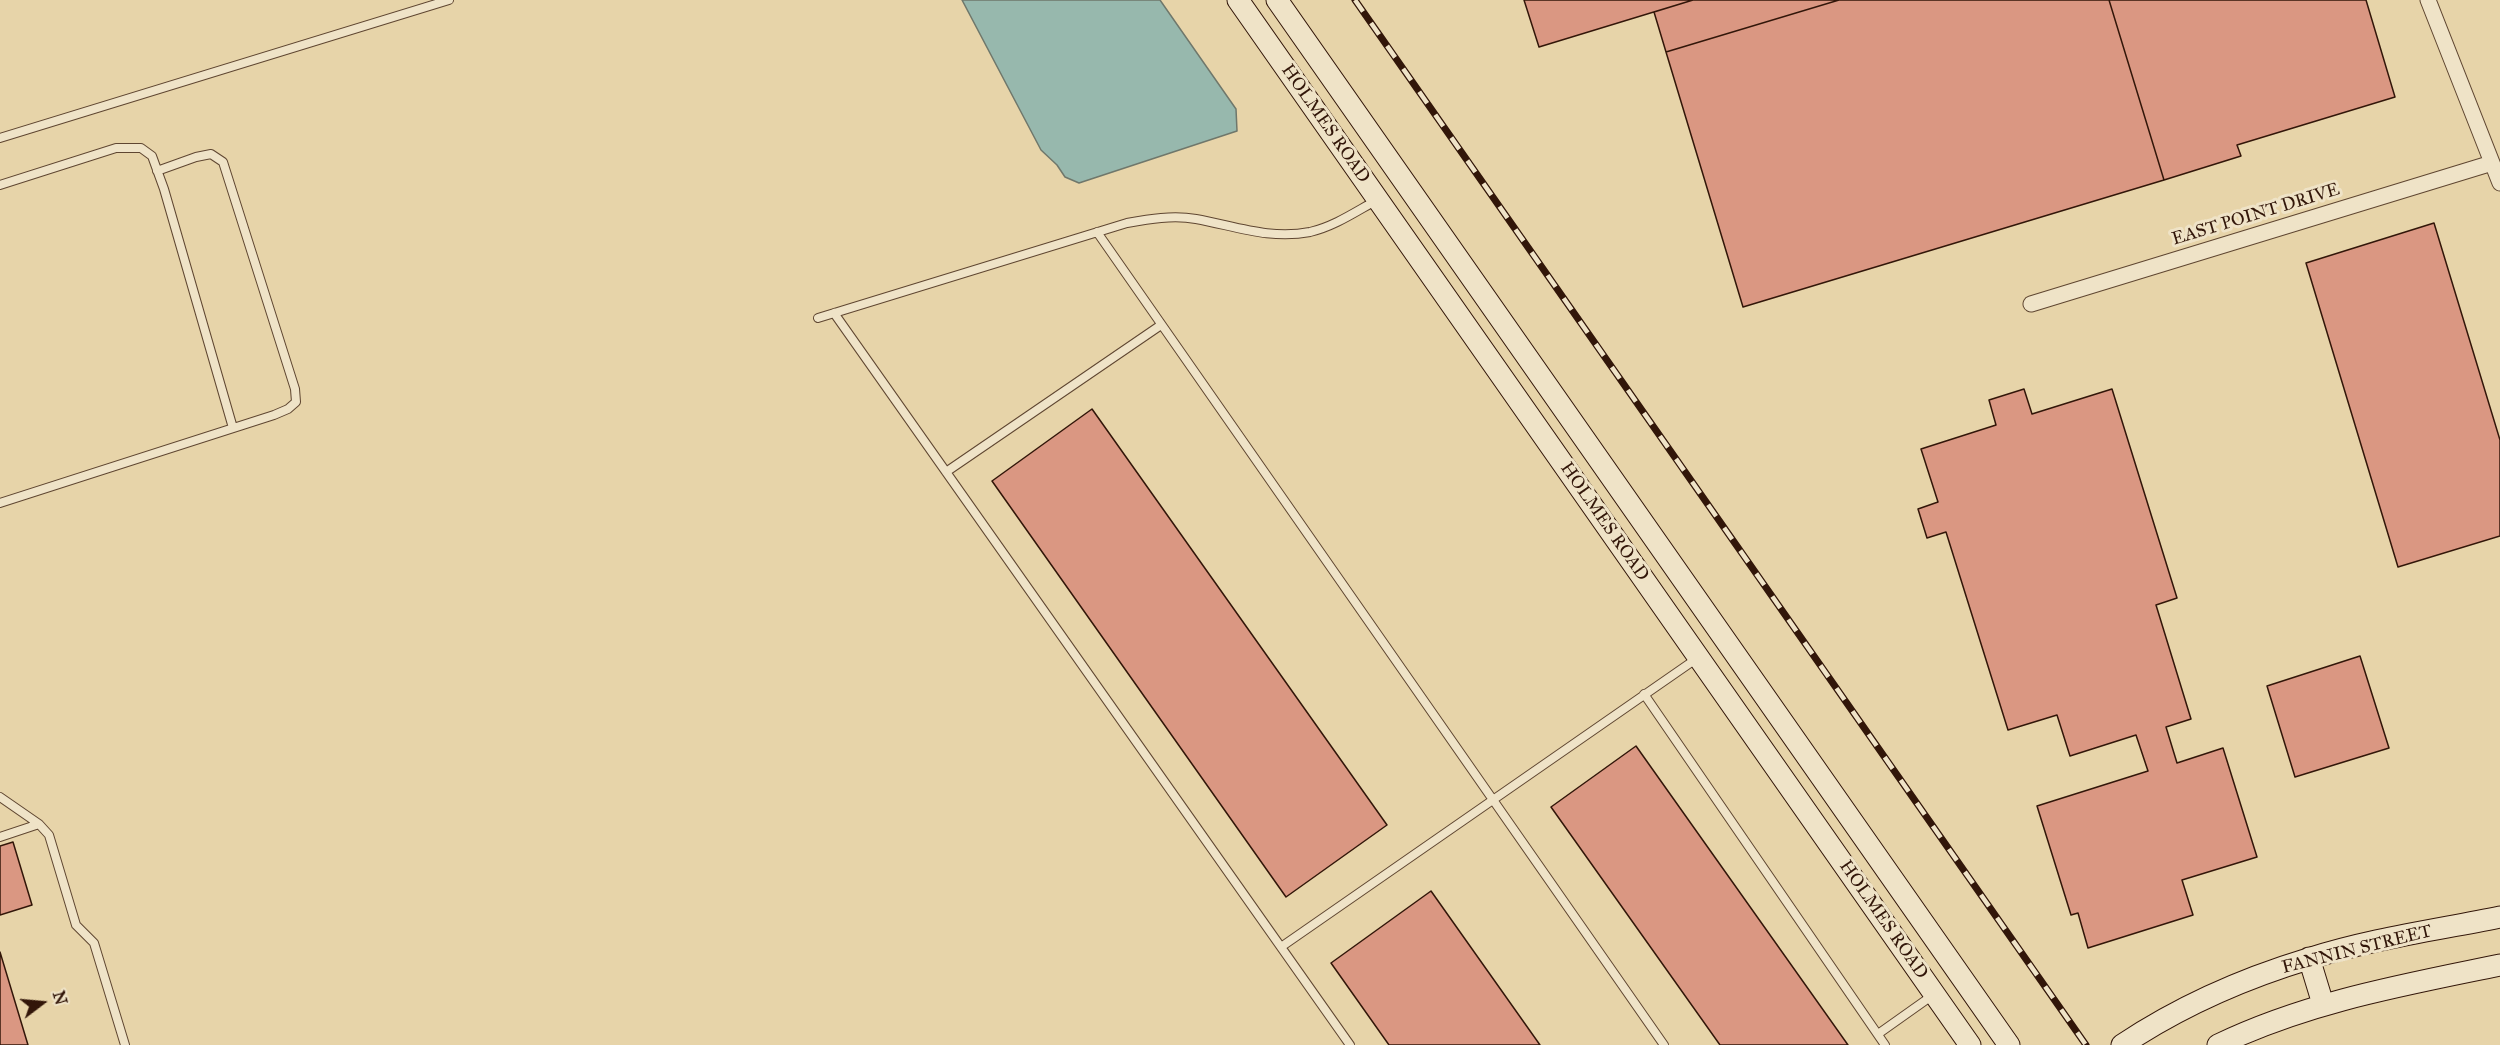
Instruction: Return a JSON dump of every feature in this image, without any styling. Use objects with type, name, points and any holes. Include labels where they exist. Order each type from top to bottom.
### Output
[{"type":"main road","name":"HOLMES ROAD","points":[[1238,0],[1970,1045]]},
{"type":"main road","name":"HOLMES ROAD","points":[[1277,0],[2009,1045]]},
{"type":"main road","points":[[1378,199],[1403,179]]},
{"type":"main road","points":[[1699,657],[1725,640]]},
{"type":"main road","name":"FANNIN STREET","points":[[2122,1045],[2148,1028],[2197,1002],[2252,978],[2310,958],[2500,917]]},
{"type":"main road","points":[[2310,958],[2323,1004]]},
{"type":"main road","points":[[2218,1045],[2274,1020],[2323,1004],[2500,965]]},
{"type":"street","points":[[2428,0],[2500,183]]},
{"type":"street","name":"EAST POINT DRIVE","points":[[2031,304],[2492,164]]},
{"type":"lane","points":[[0,138],[449,0]]},
{"type":"lane","points":[[0,185],[116,148],[141,148],[152,156],[233,428]]},
{"type":"lane","points":[[0,503],[233,428],[288,409],[296,402],[295,389],[223,162],[211,154],[158,171]]},
{"type":"lane","points":[[818,318],[1126,223],[1156,218],[1194,219],[1248,232],[1280,235],[1310,231],[1338,223],[1378,199]]},
{"type":"lane","points":[[1097,232],[1664,1045]]},
{"type":"lane","points":[[834,313],[1350,1045]]},
{"type":"lane","points":[[946,472],[1161,325]]},
{"type":"lane","points":[[1281,947],[1699,657]]},
{"type":"lane","points":[[1644,694],[1886,1045]]},
{"type":"lane","points":[[0,797],[39,824],[49,835],[76,925],[94,943],[125,1045]]},
{"type":"lane","points":[[0,837],[39,824]]},
{"type":"lane","points":[[1878,1034],[1935,994]]},
{"type":"water","points":[[962,0],[1160,0],[1236,109],[1237,131],[1079,183],[1065,177],[1057,165],[1041,150]]},
{"type":"building","points":[[1524,0],[1693,0],[1539,47]]},
{"type":"building","points":[[1693,0],[1839,0],[1666,52],[1654,12]]},
{"type":"building","points":[[1839,0],[2109,0],[2164,180],[1743,307],[1666,52]]},
{"type":"building","points":[[2109,0],[2366,0],[2395,97],[2237,145],[2241,156],[2164,180]]},
{"type":"building","points":[[2434,223],[2500,440],[2500,536],[2398,567],[2306,263]]},
{"type":"building","points":[[2024,389],[2032,414],[2112,389],[2177,598],[2156,605],[2191,719],[2166,727],[2177,763],[2223,748],[2257,857],[2182,880],[2193,915],[2088,948],[2078,913],[2071,915],[2037,806],[2148,771],[2136,735],[2070,756],[2057,715],[2008,730],[1946,532],[1927,538],[1918,509],[1938,502],[1921,449],[1996,425],[1989,400]]},
{"type":"building","points":[[1092,409],[1387,825],[1286,897],[992,481]]},
{"type":"building","points":[[2360,656],[2389,748],[2295,777],[2267,686]]},
{"type":"building","points":[[1636,746],[1848,1045],[1720,1045],[1551,807]]},
{"type":"building","points":[[13,842],[32,905],[0,915],[0,846]]},
{"type":"building","points":[[1431,891],[1540,1045],[1389,1045],[1331,963]]},
{"type":"building","points":[[0,952],[28,1045],[0,1045]]},
{"type":"railway","points":[[1355,0],[2086,1045]]}]
